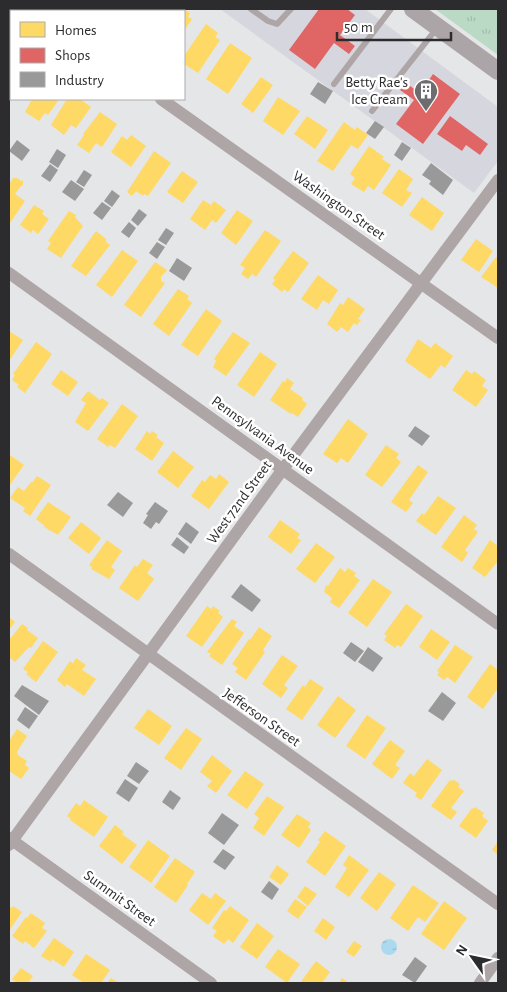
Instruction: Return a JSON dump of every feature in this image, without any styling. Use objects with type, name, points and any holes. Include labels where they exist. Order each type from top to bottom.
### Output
[{"type":"main road","points":[[413,9],[498,71]]},
{"type":"street","name":"Washington Street","points":[[162,100],[498,338]]},
{"type":"street","name":"West 72nd Street","points":[[10,841],[282,469],[498,180]]},
{"type":"street","name":"Pennsylvania Avenue","points":[[9,273],[498,624]]},
{"type":"street","name":"Jefferson Street","points":[[9,554],[147,655],[498,904]]},
{"type":"street","name":"Summit Street","points":[[10,841],[211,983]]},
{"type":"street","points":[[480,983],[498,958]]},
{"type":"lane","points":[[252,9],[268,21],[278,24],[291,9]]},
{"type":"lane","points":[[334,84],[391,9]]},
{"type":"lane","points":[[372,111],[437,27]]},
{"type":"shaded area","points":[[220,9],[365,9],[498,107],[498,161],[474,193]]},
{"type":"green space","points":[[435,9],[498,9],[498,55]]},
{"type":"water","points":[[386,939],[392,939],[397,944],[395,953],[386,955],[381,950],[381,944]]},
{"type":"building: Homes","points":[[106,9],[123,9],[122,10]]},
{"type":"building: Homes","points":[[158,9],[160,10],[137,10]]},
{"type":"building: Homes","points":[[184,9],[190,13],[188,17],[192,19],[185,30],[185,10],[174,10]]},
{"type":"building: Homes","points":[[206,24],[218,33],[215,37],[220,40],[198,73],[185,65],[185,55]]},
{"type":"building: Homes","points":[[230,43],[252,58],[228,94],[206,79]]},
{"type":"building: Homes","points":[[261,77],[273,85],[253,113],[241,104]]},
{"type":"building: Homes","points":[[278,97],[300,111],[283,135],[263,121]]},
{"type":"building: Homes","points":[[31,100],[58,101],[48,115],[45,113],[39,121],[25,112]]},
{"type":"building: Homes","points":[[66,100],[81,100],[91,107],[76,128],[71,125],[64,135],[51,125]]},
{"type":"building: Homes","points":[[100,112],[117,124],[102,147],[96,143],[89,153],[77,145]]},
{"type":"building: Homes","points":[[307,116],[328,130],[315,149],[294,134]]},
{"type":"building: Homes","points":[[344,122],[355,130],[357,127],[368,135],[358,149],[351,145],[333,171],[317,161]]},
{"type":"building: Homes","points":[[131,135],[146,146],[131,167],[111,152],[122,136],[127,140]]},
{"type":"building: Homes","points":[[369,146],[391,165],[374,190],[368,186],[364,192],[351,184],[355,178],[350,174]]},
{"type":"building: Homes","points":[[154,151],[171,163],[148,196],[144,194],[143,196],[136,191],[132,196],[127,192]]},
{"type":"building: Homes","points":[[399,169],[413,179],[406,190],[412,193],[402,207],[382,193]]},
{"type":"building: Homes","points":[[182,171],[198,182],[183,203],[167,192]]},
{"type":"building: Homes","points":[[13,178],[23,180],[23,185],[15,194],[25,201],[10,223],[9,185]]},
{"type":"building: Homes","points":[[422,197],[444,213],[432,231],[409,215]]},
{"type":"building: Homes","points":[[203,200],[211,205],[214,201],[226,210],[216,223],[212,220],[205,230],[190,219]]},
{"type":"building: Homes","points":[[34,205],[44,211],[42,214],[49,219],[38,234],[33,230],[31,233],[20,225]]},
{"type":"building: Homes","points":[[237,210],[253,221],[236,245],[221,233]]},
{"type":"building: Homes","points":[[69,211],[76,215],[75,217],[83,226],[61,258],[47,249],[51,243],[48,241]]},
{"type":"building: Homes","points":[[265,230],[281,241],[256,277],[252,274],[248,279],[241,274],[245,268],[240,265]]},
{"type":"building: Homes","points":[[96,231],[110,245],[86,276],[71,266]]},
{"type":"building: Homes","points":[[476,239],[493,251],[479,272],[461,260]]},
{"type":"building: Homes","points":[[122,250],[138,261],[112,297],[96,285]]},
{"type":"building: Homes","points":[[293,251],[309,263],[288,292],[284,289],[282,292],[272,284],[275,280],[273,278]]},
{"type":"building: Homes","points":[[496,257],[498,258],[498,288],[481,277]]},
{"type":"building: Homes","points":[[155,262],[167,270],[161,277],[161,281],[165,283],[141,317],[124,305]]},
{"type":"building: Homes","points":[[318,275],[338,290],[329,304],[323,300],[317,310],[301,299]]},
{"type":"building: Homes","points":[[178,289],[189,296],[187,299],[192,303],[169,336],[153,324]]},
{"type":"building: Homes","points":[[348,297],[365,309],[358,319],[361,320],[357,325],[354,323],[348,332],[341,327],[337,332],[327,324],[340,303],[343,305]]},
{"type":"building: Homes","points":[[206,309],[222,321],[198,356],[181,345]]},
{"type":"building: Homes","points":[[9,331],[23,340],[9,361]]},
{"type":"building: Homes","points":[[233,332],[250,343],[226,376],[213,367],[216,361],[214,359]]},
{"type":"building: Homes","points":[[418,339],[431,348],[435,343],[453,356],[445,368],[441,365],[430,379],[405,361]]},
{"type":"building: Homes","points":[[36,342],[52,354],[25,393],[12,380],[15,375],[13,374]]},
{"type":"building: Homes","points":[[260,352],[277,364],[254,397],[237,385]]},
{"type":"building: Homes","points":[[61,370],[78,382],[68,396],[51,384]]},
{"type":"building: Homes","points":[[466,370],[472,374],[474,371],[486,380],[482,386],[488,390],[476,407],[452,390]]},
{"type":"building: Homes","points":[[287,378],[294,383],[290,389],[303,398],[302,400],[307,404],[298,417],[270,400]]},
{"type":"building: Homes","points":[[88,391],[100,400],[102,398],[109,403],[88,431],[75,422],[86,403],[81,400]]},
{"type":"building: Homes","points":[[122,404],[138,416],[115,448],[110,445],[108,447],[97,439]]},
{"type":"building: Homes","points":[[348,419],[368,434],[348,463],[341,458],[337,463],[323,454]]},
{"type":"building: Homes","points":[[147,431],[150,434],[152,431],[158,435],[156,437],[164,443],[152,461],[135,449]]},
{"type":"building: Homes","points":[[386,445],[399,454],[396,458],[401,462],[382,487],[365,475]]},
{"type":"building: Homes","points":[[173,451],[194,467],[178,488],[157,472]]},
{"type":"building: Homes","points":[[9,456],[24,465],[9,486]]},
{"type":"building: Homes","points":[[418,465],[428,472],[409,500],[413,503],[406,512],[391,502]]},
{"type":"building: Homes","points":[[219,474],[229,482],[209,509],[191,496],[202,480],[205,482],[210,475],[216,479]]},
{"type":"building: Homes","points":[[37,476],[51,485],[30,516],[23,511],[25,508],[10,498],[18,487],[24,491]]},
{"type":"building: Homes","points":[[438,496],[456,508],[436,535],[416,521],[422,513],[424,515]]},
{"type":"building: Homes","points":[[48,502],[71,517],[58,535],[44,527],[36,519]]},
{"type":"building: Homes","points":[[464,515],[477,525],[474,529],[478,532],[465,550],[468,553],[462,562],[441,547]]},
{"type":"building: Homes","points":[[280,520],[300,534],[297,538],[301,540],[291,554],[268,537]]},
{"type":"building: Homes","points":[[81,522],[101,538],[89,554],[68,538]]},
{"type":"building: Homes","points":[[107,540],[122,551],[111,567],[115,570],[109,579],[91,569],[92,567],[89,565]]},
{"type":"building: Homes","points":[[490,540],[498,546],[498,561],[485,577],[472,568]]},
{"type":"building: Homes","points":[[316,543],[335,557],[315,583],[296,569]]},
{"type":"building: Homes","points":[[143,559],[153,565],[147,573],[154,579],[138,601],[119,588],[135,565],[137,567]]},
{"type":"building: Homes","points":[[340,568],[345,572],[348,568],[356,573],[354,576],[360,580],[339,608],[330,602],[332,598],[324,592],[326,585],[328,586]]},
{"type":"building: Homes","points":[[373,579],[392,592],[367,627],[348,613]]},
{"type":"building: Homes","points":[[406,604],[423,616],[401,647],[397,645],[395,648],[384,640],[387,636],[384,634]]},
{"type":"building: Homes","points":[[207,606],[211,609],[213,606],[220,611],[218,613],[223,617],[202,647],[186,636]]},
{"type":"building: Homes","points":[[9,617],[15,622],[9,630]]},
{"type":"building: Homes","points":[[232,619],[237,622],[234,626],[244,633],[222,665],[209,656],[211,654],[207,652]]},
{"type":"building: Homes","points":[[22,624],[38,638],[31,648],[29,647],[15,662],[9,657],[9,640]]},
{"type":"building: Homes","points":[[259,627],[272,636],[263,650],[265,652],[246,680],[235,672],[238,668],[232,664]]},
{"type":"building: Homes","points":[[431,629],[450,642],[437,660],[419,647]]},
{"type":"building: Homes","points":[[43,641],[58,652],[36,682],[23,669]]},
{"type":"building: Homes","points":[[455,645],[473,657],[455,683],[447,677],[444,680],[437,675],[439,672],[437,671]]},
{"type":"building: Homes","points":[[282,655],[298,666],[284,685],[288,688],[281,698],[262,684]]},
{"type":"building: Homes","points":[[76,658],[86,665],[82,670],[96,679],[84,696],[67,684],[65,687],[57,680],[70,661],[73,663]]},
{"type":"building: Homes","points":[[490,664],[498,670],[498,688],[483,709],[467,697]]},
{"type":"building: Homes","points":[[310,679],[324,688],[302,720],[286,709],[303,685],[305,687]]},
{"type":"building: Homes","points":[[338,696],[356,710],[335,738],[317,725]]},
{"type":"building: Homes","points":[[148,709],[172,726],[159,745],[134,728]]},
{"type":"building: Homes","points":[[367,715],[386,728],[365,759],[346,746]]},
{"type":"building: Homes","points":[[186,728],[202,739],[181,770],[164,758]]},
{"type":"building: Homes","points":[[17,729],[27,736],[17,752],[18,755],[27,761],[25,765],[29,768],[21,779],[9,771],[9,741]]},
{"type":"building: Homes","points":[[390,740],[405,751],[395,765],[400,768],[392,779],[372,764]]},
{"type":"building: Homes","points":[[212,755],[232,771],[216,793],[207,786],[212,781],[200,772]]},
{"type":"building: Homes","points":[[427,759],[442,770],[421,800],[415,796],[417,793],[403,783],[410,773],[414,776]]},
{"type":"building: Homes","points":[[245,771],[264,784],[247,809],[227,795]]},
{"type":"building: Homes","points":[[450,780],[460,784],[458,787],[464,791],[451,808],[457,812],[451,820],[431,806]]},
{"type":"building: Homes","points":[[267,796],[284,807],[264,836],[253,828],[259,818],[254,814]]},
{"type":"building: Homes","points":[[84,800],[108,817],[94,837],[67,816],[76,803],[80,806]]},
{"type":"building: Homes","points":[[475,807],[484,813],[482,816],[488,821],[476,838],[459,826],[472,808]]},
{"type":"building: Homes","points":[[297,814],[311,823],[308,827],[311,830],[299,848],[281,835]]},
{"type":"building: Homes","points":[[115,825],[124,832],[122,834],[137,845],[122,864],[99,846]]},
{"type":"building: Homes","points":[[325,831],[346,846],[325,876],[306,862]]},
{"type":"building: Homes","points":[[148,840],[170,856],[151,883],[129,867]]},
{"type":"building: Homes","points":[[498,841],[498,855],[492,850]]},
{"type":"building: Homes","points":[[349,855],[369,870],[349,897],[335,887],[347,868],[343,865]]},
{"type":"building: Homes","points":[[175,858],[195,872],[176,903],[154,887]]},
{"type":"building: Homes","points":[[277,865],[289,874],[281,885],[269,877]]},
{"type":"building: Homes","points":[[379,872],[396,884],[377,911],[360,898]]},
{"type":"building: Homes","points":[[413,885],[439,903],[425,922],[418,917],[408,931],[390,918]]},
{"type":"building: Homes","points":[[305,886],[317,894],[308,906],[297,897]]},
{"type":"building: Homes","points":[[202,893],[211,899],[215,893],[226,901],[208,925],[189,910]]},
{"type":"building: Homes","points":[[295,899],[307,907],[298,919],[287,911]]},
{"type":"building: Homes","points":[[444,901],[467,918],[444,950],[421,934]]},
{"type":"building: Homes","points":[[9,906],[12,908],[13,906],[22,912],[9,931]]},
{"type":"building: Homes","points":[[230,906],[249,920],[233,943],[228,939],[224,944],[213,936],[217,931],[212,928],[224,910],[226,911]]},
{"type":"building: Homes","points":[[31,913],[45,923],[42,928],[47,931],[34,948],[25,941],[23,944],[12,936]]},
{"type":"building: Homes","points":[[323,918],[335,927],[326,940],[314,931]]},
{"type":"building: Homes","points":[[257,923],[274,936],[257,959],[240,947]]},
{"type":"building: Homes","points":[[54,938],[74,952],[64,967],[52,959],[51,962],[41,956]]},
{"type":"building: Homes","points":[[354,941],[362,946],[354,957],[346,952]]},
{"type":"building: Homes","points":[[278,949],[300,964],[287,983],[265,967]]},
{"type":"building: Homes","points":[[86,954],[110,970],[101,983],[84,983],[72,975]]},
{"type":"building: Homes","points":[[316,961],[330,972],[322,983],[300,983]]},
{"type":"building: Homes","points":[[21,968],[33,976],[28,983],[17,983],[12,979]]},
{"type":"building: Homes","points":[[111,978],[119,983],[107,983]]},
{"type":"building: Homes","points":[[342,978],[349,983],[339,983]]},
{"type":"building: Shops","points":[[319,9],[347,9],[355,15],[340,35],[355,46],[349,54],[334,43],[315,69],[289,50]]},
{"type":"building: Shops","name":"Betty Rae's Ice Cream","points":[[433,74],[460,94],[423,144],[396,124],[414,100],[400,90],[406,83],[420,93]]},
{"type":"building: Shops","points":[[450,116],[488,144],[480,155],[466,145],[462,151],[437,134]]},
{"type":"building: Industry","points":[[318,82],[333,91],[325,104],[310,94]]},
{"type":"building: Industry","points":[[375,121],[384,127],[375,139],[366,133]]},
{"type":"building: Industry","points":[[17,140],[30,150],[22,161],[9,151]]},
{"type":"building: Industry","points":[[402,142],[411,148],[402,161],[394,155]]},
{"type":"building: Industry","points":[[57,149],[66,155],[58,168],[49,162]]},
{"type":"building: Industry","points":[[431,163],[453,180],[443,195],[429,184],[431,181],[422,175]]},
{"type":"building: Industry","points":[[50,164],[58,170],[50,182],[41,176]]},
{"type":"building: Industry","points":[[84,170],[92,175],[84,187],[76,182]]},
{"type":"building: Industry","points":[[71,180],[84,189],[75,201],[62,192]]},
{"type":"building: Industry","points":[[112,190],[120,196],[112,207],[104,201]]},
{"type":"building: Industry","points":[[102,202],[111,208],[102,220],[93,213]]},
{"type":"building: Industry","points":[[139,209],[147,215],[138,226],[131,220]]},
{"type":"building: Industry","points":[[129,222],[136,228],[129,238],[121,232]]},
{"type":"building: Industry","points":[[166,228],[174,233],[166,245],[158,240]]},
{"type":"building: Industry","points":[[157,242],[165,247],[157,259],[149,253]]},
{"type":"building: Industry","points":[[177,258],[192,268],[184,281],[169,271]]},
{"type":"building: Industry","points":[[415,426],[430,436],[422,446],[408,436]]},
{"type":"building: Industry","points":[[118,492],[133,503],[123,517],[107,505]]},
{"type":"building: Industry","points":[[155,502],[168,511],[159,524],[156,522],[151,529],[143,523],[148,515],[146,514]]},
{"type":"building: Industry","points":[[186,522],[199,532],[191,544],[178,534]]},
{"type":"building: Industry","points":[[177,537],[189,547],[184,554],[171,545]]},
{"type":"building: Industry","points":[[241,584],[261,600],[252,612],[231,597]]},
{"type":"building: Industry","points":[[351,642],[364,651],[355,662],[343,653]]},
{"type":"building: Industry","points":[[368,647],[383,658],[373,672],[358,662]]},
{"type":"building: Industry","points":[[22,685],[49,701],[39,715],[14,696]]},
{"type":"building: Industry","points":[[442,692],[456,703],[443,721],[428,711]]},
{"type":"building: Industry","points":[[25,707],[38,716],[29,729],[17,720]]},
{"type":"building: Industry","points":[[136,762],[149,771],[139,784],[127,776]]},
{"type":"building: Industry","points":[[125,779],[138,788],[129,802],[116,793]]},
{"type":"building: Industry","points":[[170,790],[181,798],[173,810],[162,802]]},
{"type":"building: Industry","points":[[222,813],[239,825],[224,845],[208,833]]},
{"type":"building: Industry","points":[[223,849],[235,857],[225,870],[213,862]]},
{"type":"building: Industry","points":[[269,881],[279,889],[272,900],[261,892]]},
{"type":"building: Industry","points":[[415,957],[427,966],[415,983],[402,975]]},
{"type":"place","name":"Betty Rae's Ice Cream","points":[[426,112]]}]
